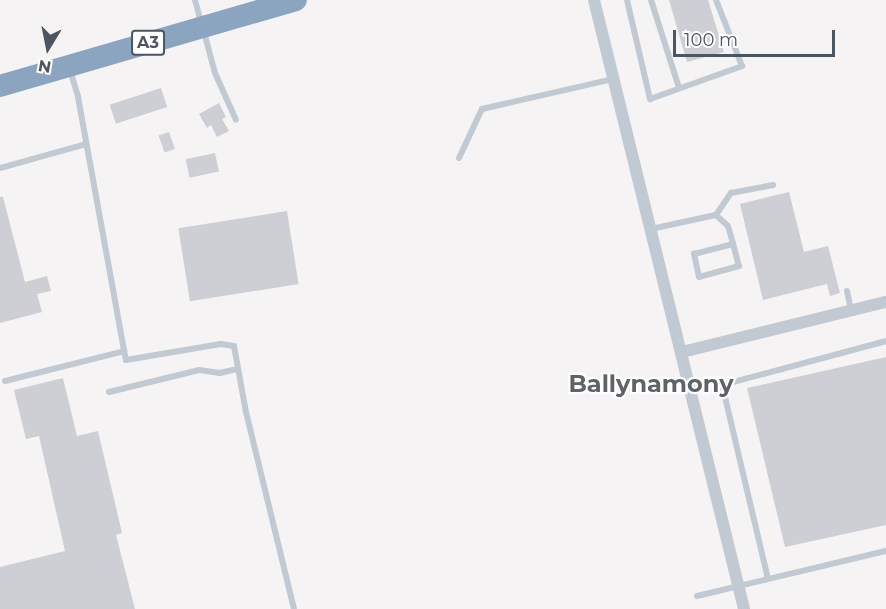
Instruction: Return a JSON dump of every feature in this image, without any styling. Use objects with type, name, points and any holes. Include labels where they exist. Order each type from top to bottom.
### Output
[{"type":"highway","name":"A3","points":[[0,86],[296,0]]},
{"type":"street","points":[[594,0],[744,609]]},
{"type":"street","points":[[682,352],[886,302]]},
{"type":"lane","points":[[195,0],[215,73],[236,120]]},
{"type":"lane","points":[[627,0],[650,99],[742,66],[716,0]]},
{"type":"lane","points":[[651,0],[679,88]]},
{"type":"lane","points":[[69,66],[78,97],[126,360],[228,344],[236,350],[255,455],[294,609]]},
{"type":"lane","points":[[459,158],[482,109],[614,79]]},
{"type":"lane","points":[[0,168],[86,144]]},
{"type":"lane","points":[[651,229],[716,215],[731,194],[773,185]]},
{"type":"lane","points":[[716,215],[728,226],[733,243],[739,266],[699,277],[693,254],[733,243]]},
{"type":"lane","points":[[847,291],[851,310]]},
{"type":"lane","points":[[768,579],[722,385],[886,341]]},
{"type":"lane","points":[[5,381],[124,351]]},
{"type":"lane","points":[[109,392],[200,370],[220,373],[238,369]]},
{"type":"lane","points":[[697,597],[886,551]]},
{"type":"building","points":[[669,0],[708,0],[724,52],[687,62]]},
{"type":"building","points":[[161,88],[167,107],[116,124],[110,105]]},
{"type":"building","points":[[219,103],[226,117],[222,119],[229,131],[217,137],[211,125],[207,128],[199,114]]},
{"type":"building","points":[[169,132],[175,149],[164,153],[159,136]]},
{"type":"building","points":[[215,153],[219,172],[190,178],[186,159]]},
{"type":"building","points":[[789,192],[804,252],[828,246],[840,293],[830,296],[827,284],[763,300],[740,204]]},
{"type":"building","points":[[0,197],[3,197],[25,282],[47,276],[51,291],[37,294],[42,312],[0,323]]},
{"type":"building","points":[[287,211],[299,284],[190,301],[178,228]]},
{"type":"building","points":[[886,357],[886,525],[785,547],[747,388]]},
{"type":"building","points":[[63,378],[77,436],[98,431],[122,533],[116,535],[135,609],[0,609],[0,567],[65,551],[39,436],[26,439],[14,390]]},
{"type":"district","name":"Ballynamony","points":[[651,384]]}]
